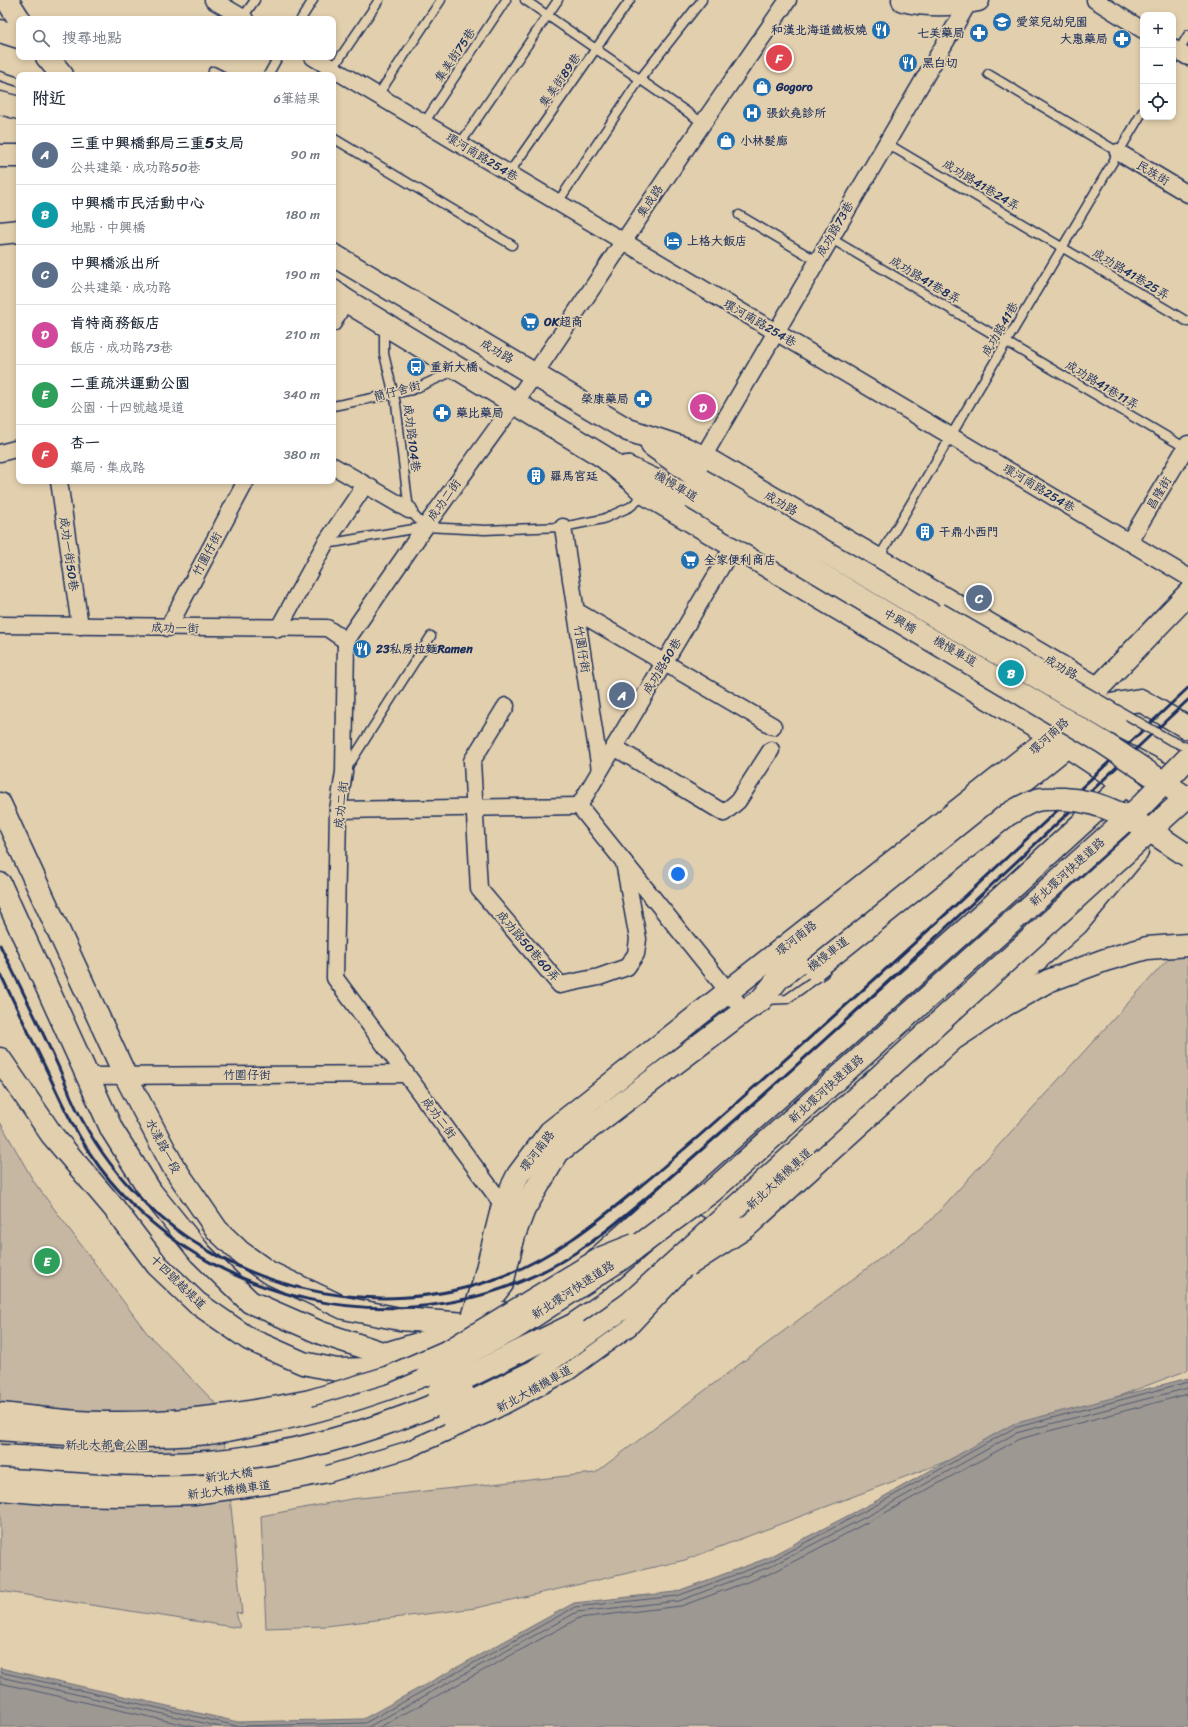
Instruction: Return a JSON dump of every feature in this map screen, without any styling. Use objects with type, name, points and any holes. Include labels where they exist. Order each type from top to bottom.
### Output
[{"type":"main road","points":[[7,0],[17,16]]},
{"type":"main road","points":[[902,0],[942,4],[974,1]]},
{"type":"main road","points":[[0,31],[16,36]]},
{"type":"main road","points":[[50,60],[60,72]]},
{"type":"main road","points":[[0,102],[16,107]]},
{"type":"main road","points":[[0,156],[16,156]]},
{"type":"main road","points":[[0,232],[16,232]]},
{"type":"main road","name":"成功路","points":[[336,257],[628,430],[686,449],[699,476],[878,559],[1097,688]]},
{"type":"main road","points":[[336,295],[604,457],[646,494],[1060,741],[1125,784],[1151,809]]},
{"type":"main road","name":"中興橋","points":[[628,430],[1104,742],[1188,799]]},
{"type":"main road","name":"中興橋","points":[[604,457],[699,476],[1115,723],[1188,760]]},
{"type":"main road","name":"環河南路","points":[[471,1324],[502,1284],[514,1235],[524,1209],[558,1152],[753,1006],[778,979],[1060,741],[1097,688],[1188,594]]},
{"type":"main road","name":"環河南路","points":[[1078,710],[1188,616]]},
{"type":"main road","points":[[1060,741],[1078,710],[1097,688]]},
{"type":"main road","points":[[1078,710],[1140,700],[1187,725]]},
{"type":"main road","name":"環河南路","points":[[471,1324],[483,1285],[503,1205],[518,1175],[550,1132],[729,991],[1060,741]]},
{"type":"main road","name":"新北環河快速道路","points":[[0,1428],[86,1435],[140,1436],[210,1432],[280,1420],[335,1407],[382,1392],[429,1373],[512,1330],[621,1259],[711,1192],[1151,809],[1188,760]]},
{"type":"main road","points":[[0,1456],[154,1464],[234,1460],[314,1446],[384,1425],[483,1384],[528,1359],[573,1325],[627,1288],[677,1246],[1010,942],[1151,809],[1188,765]]},
{"type":"main road","points":[[385,1354],[428,1341],[471,1324],[557,1294],[960,934],[1125,784]]},
{"type":"main road","points":[[0,884],[112,1130],[151,1192],[200,1253],[250,1302],[321,1333],[385,1354],[429,1356],[513,1352],[596,1318],[744,1220],[1077,924],[1151,809],[1188,795]]},
{"type":"main road","name":"新北環河快速道路","points":[[448,1414],[535,1371],[630,1303],[1188,795]]},
{"type":"main road","points":[[753,1006],[824,970],[1007,815],[1022,806],[1037,800],[1053,798],[1076,799],[1097,803],[1122,814],[1185,859]]},
{"type":"main road","name":"水漾路一段","points":[[0,804],[125,1075],[173,1166],[217,1230],[240,1252],[268,1272],[344,1308],[400,1319],[471,1324]]},
{"type":"main road","points":[[630,1303],[746,1227],[953,1039],[1005,1005],[1048,981],[1104,960],[1147,948],[1188,945]]},
{"type":"main road","name":"十四號越堤道","points":[[0,1059],[52,1135],[114,1208],[157,1265],[197,1303],[249,1339],[303,1363],[337,1370],[368,1368],[385,1354]]},
{"type":"main road","points":[[0,1445],[155,1454],[231,1448],[311,1435],[378,1416],[436,1392],[573,1325]]},
{"type":"main road","name":"新北大橋","points":[[0,1475],[69,1481],[141,1483],[220,1478],[290,1466],[351,1451],[402,1434],[448,1414]]},
{"type":"street","points":[[213,0],[241,16]]},
{"type":"street","name":"集成路","points":[[515,404],[534,373],[703,122],[788,0]]},
{"type":"street","points":[[1095,0],[1140,28]]},
{"type":"street","name":"成功路73巷","points":[[699,476],[775,331],[886,143],[974,1]]},
{"type":"street","name":"環河南路254巷","points":[[316,60],[330,72]]},
{"type":"street","name":"環河南路254巷","points":[[336,75],[378,95],[1188,577]]},
{"type":"street","name":"民族街","points":[[1118,152],[1188,194]]},
{"type":"street","name":"成功二街","points":[[503,1205],[335,978],[338,810],[344,772],[346,641],[425,527],[515,404]]},
{"type":"street","name":"昌隆街","points":[[1130,542],[1187,446]]},
{"type":"street","points":[[0,454],[16,449]]},
{"type":"street","points":[[336,468],[409,510]]},
{"type":"street","name":"成功一街50巷","points":[[59,484],[80,626]]},
{"type":"street","name":"竹圍仔街","points":[[168,628],[244,484]]},
{"type":"street","points":[[278,629],[325,544],[366,485]]},
{"type":"street","name":"竹圍仔街","points":[[563,527],[600,770]]},
{"type":"street","name":"成功路50巷","points":[[579,806],[733,547]]},
{"type":"street","points":[[576,610],[773,726]]},
{"type":"street","name":"成功一街","points":[[0,625],[168,628],[327,628],[346,641]]},
{"type":"street","points":[[474,808],[472,761],[506,706]]},
{"type":"street","points":[[614,747],[724,813],[738,801],[770,750]]},
{"type":"street","points":[[338,810],[579,806],[729,991],[753,1006]]},
{"type":"street","name":"成功路50巷60弄","points":[[474,808],[479,889],[560,985],[599,977],[627,967],[636,954],[638,939],[624,862]]},
{"type":"street","points":[[0,1411],[117,1420],[186,1418],[246,1410],[310,1398],[386,1375],[448,1348],[601,1255],[666,1230],[936,1010]]},
{"type":"street","name":"新北大橋機車道","points":[[0,1492],[57,1497],[121,1498],[194,1496],[267,1486],[328,1474],[407,1450],[490,1413],[568,1372],[630,1327],[690,1263],[936,1010]]},
{"type":"street","name":"竹圍仔街","points":[[88,1076],[406,1074]]},
{"type":"lane","points":[[245,16],[255,0]]},
{"type":"lane","points":[[303,16],[313,0]]},
{"type":"lane","points":[[330,72],[379,0]]},
{"type":"lane","points":[[378,95],[441,0]]},
{"type":"lane","name":"集美街75巷","points":[[424,123],[506,0]]},
{"type":"lane","points":[[525,0],[703,122]]},
{"type":"lane","points":[[460,144],[558,0]]},
{"type":"lane","name":"集美街89巷","points":[[509,173],[630,0]]},
{"type":"lane","points":[[558,202],[640,79],[702,0]]},
{"type":"lane","points":[[1178,54],[1188,35]]},
{"type":"lane","points":[[270,72],[276,60]]},
{"type":"lane","points":[[988,74],[1118,152]]},
{"type":"lane","points":[[0,76],[16,81]]},
{"type":"lane","name":"成功路41巷","points":[[878,559],[1140,116]]},
{"type":"lane","points":[[336,140],[512,245]]},
{"type":"lane","name":"成功路41巷24弄","points":[[886,143],[1062,247]]},
{"type":"lane","points":[[739,215],[817,261]]},
{"type":"lane","name":"成功路41巷8弄","points":[[830,238],[1007,342]]},
{"type":"lane","name":"成功路41巷25弄","points":[[1062,247],[1188,322]]},
{"type":"lane","name":"成功路104巷","points":[[384,323],[384,354],[396,404],[409,510]]},
{"type":"lane","name":"成功路41巷11弄","points":[[1007,342],[1187,446]]},
{"type":"lane","name":"簡仔舍街","points":[[336,405],[412,390],[459,369]]},
{"type":"lane","name":"機慢車道","points":[[604,457],[670,496]]},
{"type":"lane","points":[[325,544],[425,527],[485,530],[563,527],[603,518],[630,507],[646,494]]},
{"type":"lane","points":[[409,510],[425,527]]},
{"type":"lane","points":[[933,602],[1168,739],[1188,748]]},
{"type":"lane","points":[[344,772],[431,636]]},
{"type":"lane","points":[[1005,694],[1101,750],[1188,807]]},
{"type":"lane","points":[[1048,807],[1085,808],[1113,817],[1185,859]]},
{"type":"lane","points":[[889,920],[955,868]]},
{"type":"green space","points":[[1188,937],[1188,1370],[685,1560],[476,1608],[326,1626],[266,1628],[261,1516],[351,1499],[595,1473],[930,1221]]},
{"type":"green space","name":"新北大都會公園","points":[[0,1122],[34,1182],[147,1333],[221,1409],[242,1614],[236,1612],[240,1628],[0,1591]]},
{"type":"water","points":[[1188,1378],[1188,1727],[0,1727],[0,1668],[238,1722],[363,1719],[574,1603],[675,1592],[765,1559],[876,1501],[1013,1424]]},
{"type":"railway","points":[[0,945],[52,1052],[76,1109],[89,1132],[127,1184],[165,1220],[207,1250],[253,1273],[302,1288],[353,1297],[405,1297],[456,1290],[506,1275],[540,1259],[588,1228],[648,1180],[863,990],[1188,688]]},
{"type":"railway","points":[[0,973],[71,1122],[89,1152],[122,1194],[163,1231],[208,1261],[257,1284],[308,1299],[362,1307],[416,1307],[470,1298],[522,1281],[558,1264],[590,1243],[637,1206],[854,1013],[1188,700]]},
{"type":"place","name":"愛箂兒幼兒園","points":[[1002,22]]},
{"type":"place","name":"和漢北海道鐵板燒","points":[[881,30]]},
{"type":"place","name":"七美藥局","points":[[979,33]]},
{"type":"place","name":"大惠藥局","points":[[1122,39]]},
{"type":"place","name":"杏一","points":[[779,58]]},
{"type":"place","name":"黑白切","points":[[908,63]]},
{"type":"place","name":"Gogoro","points":[[762,87]]},
{"type":"place","name":"張欽堯診所","points":[[752,113]]},
{"type":"place","name":"小林髮廊","points":[[726,141]]},
{"type":"place","name":"上格大飯店","points":[[673,241]]},
{"type":"place","name":"OK超商","points":[[530,322]]},
{"type":"place","name":"重新大橋","points":[[416,367]]},
{"type":"place","name":"榮康藥局","points":[[643,399]]},
{"type":"place","name":"肯特商務飯店","points":[[703,407]]},
{"type":"place","name":"藥比藥局","points":[[442,413]]},
{"type":"place","name":"羅馬宮廷","points":[[536,476]]},
{"type":"place","name":"干鼎小西門","points":[[925,532]]},
{"type":"place","name":"全家便利商店","points":[[690,560]]},
{"type":"place","name":"中興橋派出所","points":[[979,598]]},
{"type":"place","name":"23私房拉麵Ramen","points":[[362,649]]},
{"type":"place","name":"中興橋市民活動中心","points":[[1011,673]]},
{"type":"place","name":"三重中興橋郵局三重5支局","points":[[622,695]]},
{"type":"place","name":"二重疏洪運動公園","points":[[47,1261]]}]
